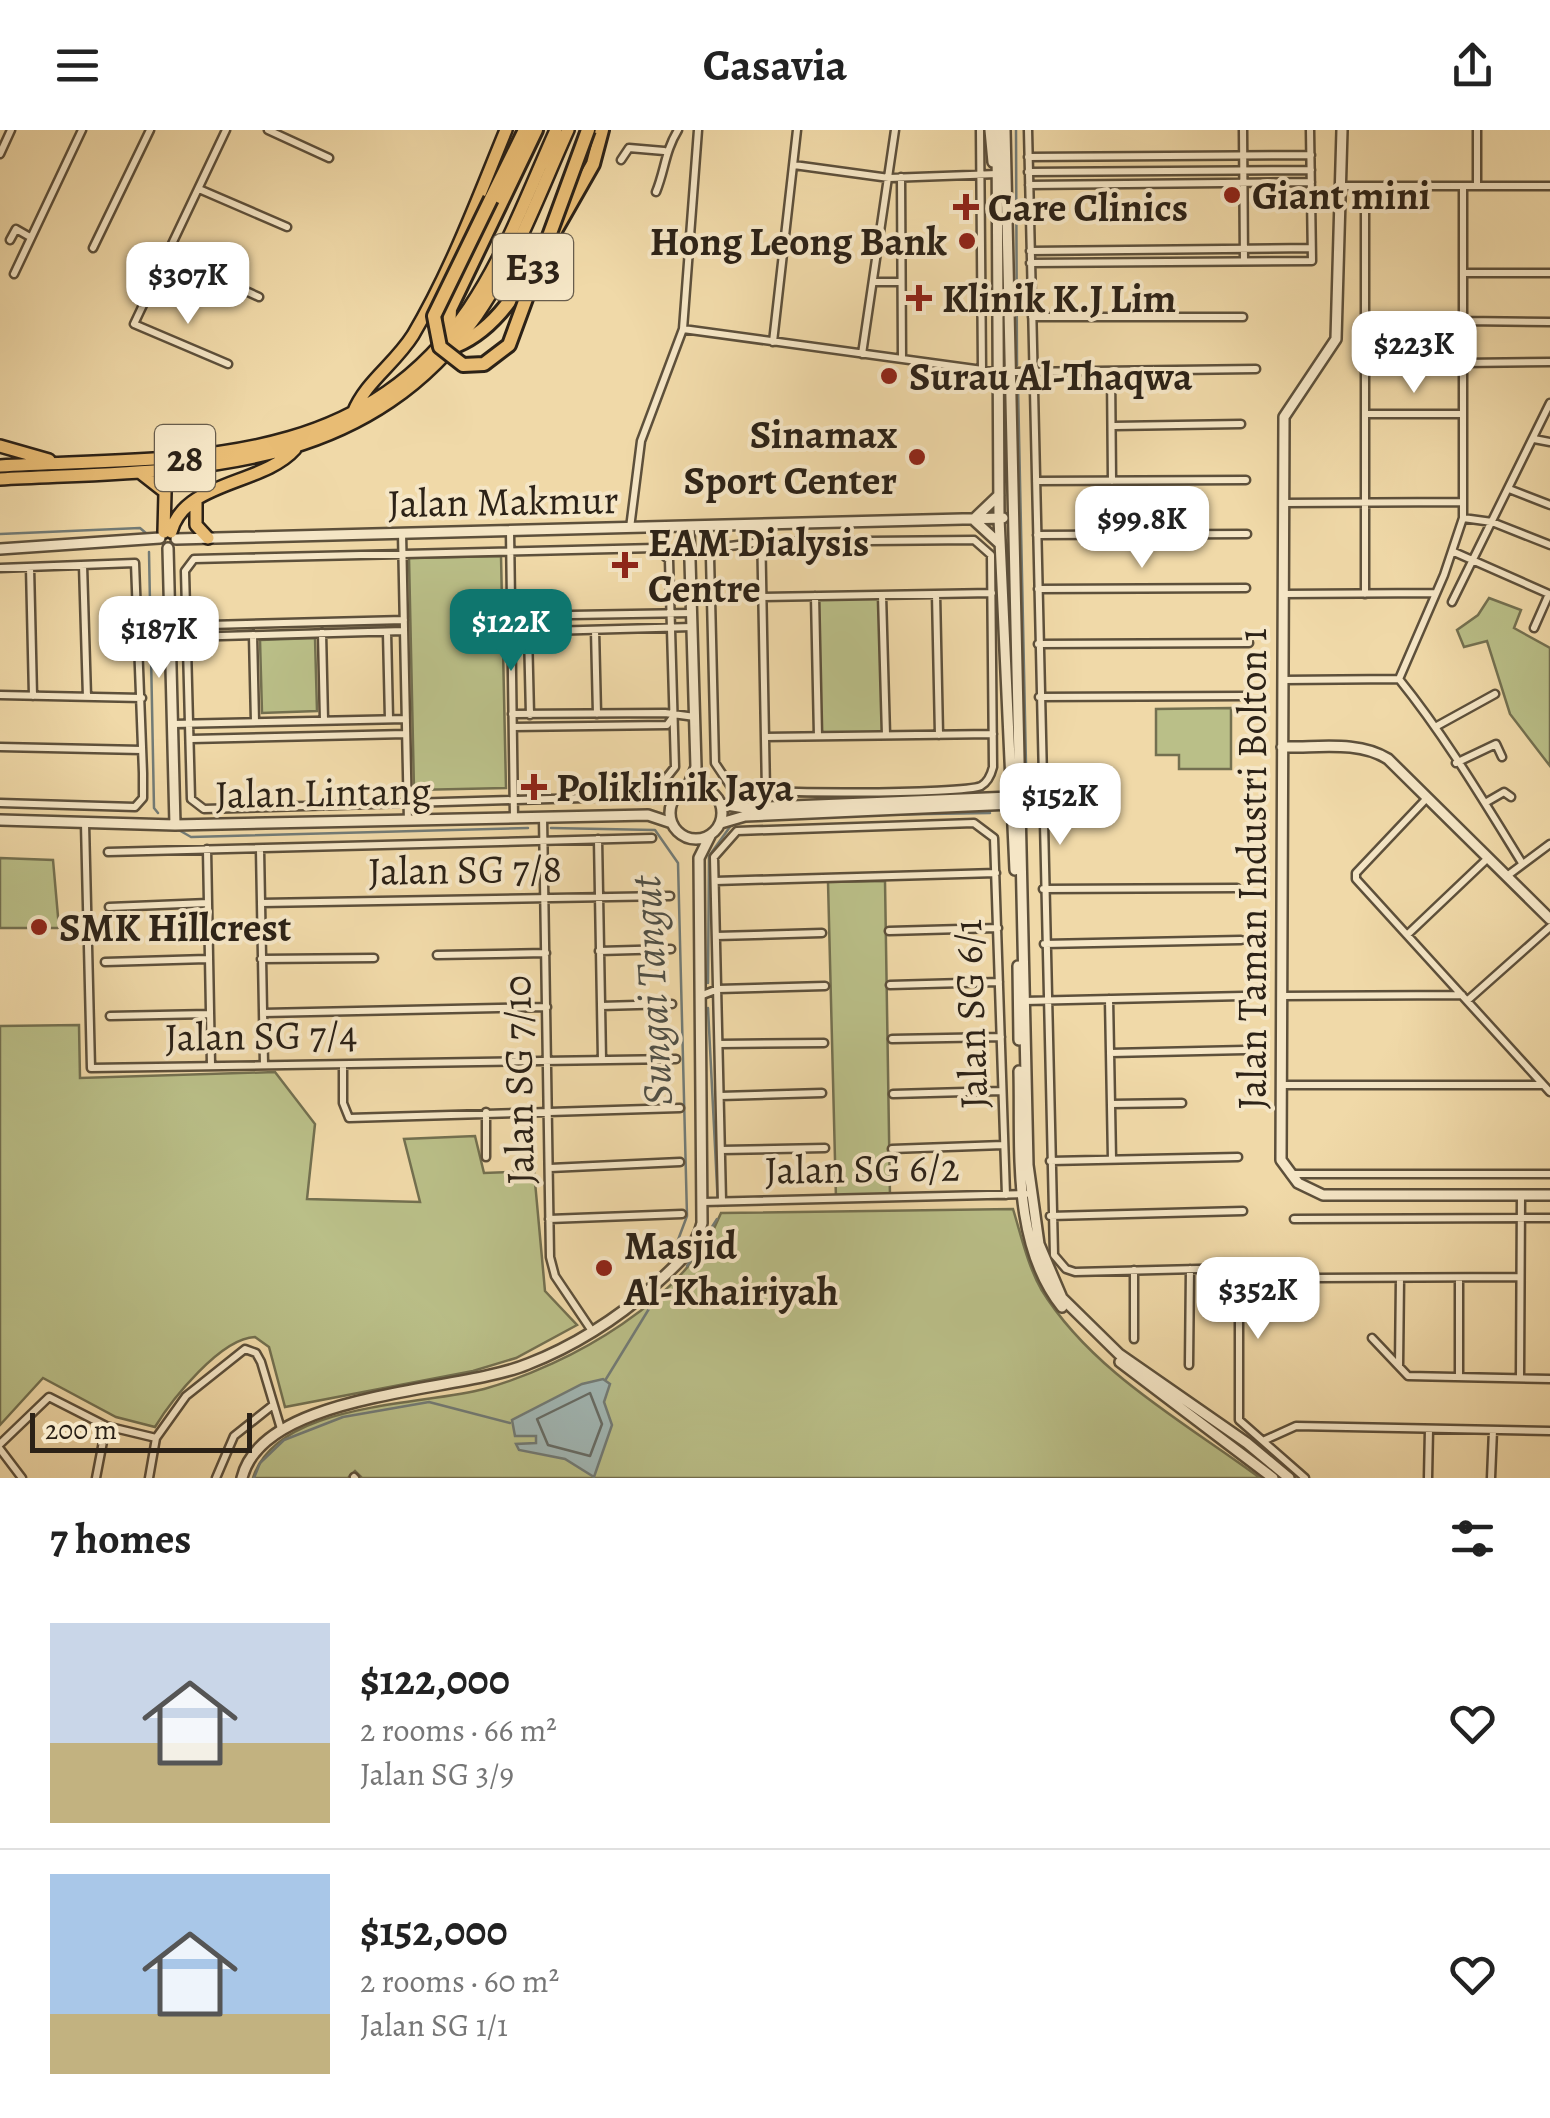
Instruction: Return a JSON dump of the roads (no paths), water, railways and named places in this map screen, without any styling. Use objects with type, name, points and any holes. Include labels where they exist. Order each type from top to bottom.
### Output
[{"type":"highway","points":[[353,413],[363,388],[387,368],[413,334],[506,130]]},
{"type":"highway","points":[[525,130],[434,316],[440,347],[463,365],[484,364],[509,345],[588,130]]},
{"type":"highway","name":"E33","points":[[449,332],[450,310],[536,130]]},
{"type":"highway","name":"28","points":[[0,466],[238,452],[314,431],[353,413],[406,376],[481,298],[556,130]]},
{"type":"highway","name":"28","points":[[0,480],[229,464],[295,449],[376,412],[425,376],[450,348],[481,298],[568,130]]},
{"type":"highway","name":"E33","points":[[450,348],[472,340],[489,326],[526,276],[593,164],[602,130]]},
{"type":"highway","points":[[593,164],[613,130]]},
{"type":"highway","points":[[0,446],[60,463]]},
{"type":"highway","points":[[168,535],[174,520],[196,500],[262,474],[283,463],[295,449]]},
{"type":"highway","points":[[0,455],[60,463]]},
{"type":"highway","points":[[137,472],[165,492],[168,535]]},
{"type":"highway","points":[[196,500],[196,525],[208,538]]},
{"type":"street","points":[[0,154],[11,130]]},
{"type":"street","points":[[14,274],[82,130]]},
{"type":"street","points":[[93,248],[150,130]]},
{"type":"street","points":[[226,130],[134,324],[228,364]]},
{"type":"street","points":[[268,130],[328,158]]},
{"type":"street","points":[[656,192],[665,170],[664,151],[678,130]]},
{"type":"street","points":[[630,528],[641,441],[684,330],[698,130]]},
{"type":"street","points":[[772,342],[798,130]]},
{"type":"street","points":[[862,354],[895,130]]},
{"type":"street","points":[[980,130],[982,370]]},
{"type":"street","points":[[990,130],[1001,175],[1008,372],[1026,1194],[1040,1272],[1080,1327],[1273,1478]]},
{"type":"street","points":[[1004,130],[996,372],[998,494],[1021,1001]]},
{"type":"street","points":[[1028,130],[1045,1000],[1054,1255],[1066,1270],[1239,1268],[1239,1420],[1306,1478]]},
{"type":"street","points":[[1243,130],[1244,261]]},
{"type":"street","points":[[1030,263],[1312,261],[1310,130]]},
{"type":"street","name":"Jalan Taman Industri Bolton 1","points":[[1289,1174],[1281,1160],[1285,411],[1336,340],[1342,130]]},
{"type":"street","points":[[1477,130],[1477,186]]},
{"type":"street","points":[[621,160],[629,148],[664,151]]},
{"type":"street","points":[[1028,157],[1311,155]]},
{"type":"street","points":[[794,165],[889,178],[1001,175]]},
{"type":"street","points":[[1028,172],[1311,170]]},
{"type":"street","points":[[901,177],[902,359]]},
{"type":"street","points":[[1029,185],[1311,182]]},
{"type":"street","points":[[1340,186],[1550,186]]},
{"type":"street","points":[[1364,186],[1365,594]]},
{"type":"street","points":[[1399,679],[1454,552],[1463,518],[1463,186]]},
{"type":"street","points":[[199,189],[287,227]]},
{"type":"street","points":[[10,240],[16,229],[30,238]]},
{"type":"street","points":[[1030,251],[1312,248]]},
{"type":"street","points":[[1109,250],[1110,262]]},
{"type":"street","points":[[167,254],[260,297]]},
{"type":"street","points":[[1463,273],[1550,273]]},
{"type":"street","points":[[873,282],[902,282]]},
{"type":"street","points":[[1032,316],[1242,317]]},
{"type":"street","points":[[1463,321],[1550,322]]},
{"type":"street","points":[[684,330],[996,372]]},
{"type":"street","points":[[1463,363],[1550,362]]},
{"type":"street","points":[[1008,372],[1256,370]]},
{"type":"street","points":[[1111,372],[1112,481]]},
{"type":"street","points":[[1452,602],[1549,407]]},
{"type":"street","points":[[1364,414],[1463,414]]},
{"type":"street","points":[[1114,426],[1241,424]]},
{"type":"street","points":[[1534,439],[1550,442]]},
{"type":"street","points":[[1036,481],[1246,480]]},
{"type":"street","points":[[1509,489],[1550,504]]},
{"type":"street","points":[[998,494],[988,510],[973,519],[1000,544]]},
{"type":"street","points":[[1283,502],[1463,502]]},
{"type":"street","name":"Jalan Makmur","points":[[168,535],[208,538],[1011,518]]},
{"type":"street","points":[[1463,518],[1492,522],[1550,544]]},
{"type":"street","points":[[761,524],[766,792]]},
{"type":"street","points":[[689,526],[696,767],[707,790],[721,804],[744,808],[1012,800]]},
{"type":"street","points":[[510,530],[514,818]]},
{"type":"street","points":[[402,533],[408,820]]},
{"type":"street","points":[[1037,535],[1247,534]]},
{"type":"street","points":[[0,548],[168,535],[175,825]]},
{"type":"street","points":[[974,540],[991,555],[993,767],[987,780],[975,788],[738,790],[715,763],[710,556],[721,544],[762,542],[974,540]]},
{"type":"street","points":[[510,550],[664,551],[668,560],[675,767],[652,796],[198,807],[191,799],[185,572],[194,559],[510,550]]},
{"type":"street","points":[[1454,552],[1549,594],[1534,628]]},
{"type":"street","points":[[0,568],[136,564],[143,794],[135,806],[0,803]]},
{"type":"street","points":[[30,566],[32,696]]},
{"type":"street","points":[[83,566],[87,697]]},
{"type":"street","points":[[1038,589],[1246,588]]},
{"type":"street","points":[[762,597],[992,593]]},
{"type":"street","points":[[936,594],[938,734]]},
{"type":"street","points":[[1283,594],[1436,594]]},
{"type":"street","points":[[882,595],[886,735]]},
{"type":"street","points":[[815,596],[818,736]]},
{"type":"street","points":[[511,616],[692,612]]},
{"type":"street","points":[[170,626],[404,620]]},
{"type":"street","points":[[300,623],[300,634]]},
{"type":"street","points":[[511,632],[692,627]]},
{"type":"street","points":[[596,630],[596,714]]},
{"type":"street","points":[[187,636],[404,631]]},
{"type":"street","points":[[387,632],[388,719]]},
{"type":"street","points":[[528,632],[530,714]]},
{"type":"street","points":[[322,633],[324,720]]},
{"type":"street","points":[[252,635],[255,722]]},
{"type":"street","points":[[1038,644],[1250,643]]},
{"type":"street","points":[[992,662],[1004,661]]},
{"type":"street","points":[[1282,680],[1399,679]]},
{"type":"street","points":[[1399,679],[1437,726],[1456,763],[1522,864]]},
{"type":"street","points":[[1437,726],[1495,694]]},
{"type":"street","points":[[0,695],[142,698]]},
{"type":"street","points":[[1038,697],[1246,696]]},
{"type":"street","points":[[512,714],[694,717]]},
{"type":"street","points":[[512,727],[666,725],[673,716]]},
{"type":"street","points":[[173,724],[406,718]]},
{"type":"street","points":[[304,721],[304,736]]},
{"type":"street","points":[[190,739],[406,734]]},
{"type":"street","points":[[765,737],[993,734]]},
{"type":"street","points":[[1456,763],[1496,744],[1502,756]]},
{"type":"street","points":[[0,747],[142,750]]},
{"type":"street","points":[[1282,747],[1373,750],[1427,797],[1550,923],[1465,998],[1282,996]]},
{"type":"street","points":[[696,767],[687,789],[672,806],[672,823],[699,858]]},
{"type":"street","points":[[687,789],[707,790]]},
{"type":"street","points":[[1485,803],[1504,792],[1510,797]]},
{"type":"street","points":[[1427,797],[1356,873],[1356,879],[1378,908],[1550,1092]]},
{"type":"street","points":[[713,1202],[699,991],[699,858],[710,836],[721,823],[745,816],[1012,800]]},
{"type":"street","points":[[721,804],[721,823]]},
{"type":"street","name":"Jalan Lintang","points":[[648,816],[672,806]]},
{"type":"street","name":"Jalan Lintang","points":[[0,820],[175,825],[648,816],[672,823]]},
{"type":"street","name":"Jalan SG 7/10","points":[[543,817],[550,1256],[556,1276],[592,1330]]},
{"type":"street","name":"Jalan SG 6/1","points":[[715,880],[714,857],[730,837],[746,829],[974,823],[991,832],[996,873],[1006,1195]]},
{"type":"street","name":"Jalan SG 7/4","points":[[85,824],[91,1068],[676,1058]]},
{"type":"street","points":[[686,837],[710,836]]},
{"type":"street","points":[[108,852],[652,838]]},
{"type":"street","points":[[598,840],[602,1060]]},
{"type":"street","points":[[1506,876],[1550,844]]},
{"type":"street","points":[[260,848],[264,1064]]},
{"type":"street","points":[[208,850],[211,1065]]},
{"type":"street","points":[[1407,935],[1488,858]]},
{"type":"street","points":[[242,1478],[252,1455],[281,1429],[342,1406],[502,1373],[592,1330],[648,1291],[688,1252],[713,1202],[721,1150],[715,880],[996,873]]},
{"type":"street","points":[[1043,890],[1236,888]]},
{"type":"street","name":"Jalan SG 7/8","points":[[261,902],[670,896]]},
{"type":"street","points":[[109,907],[208,902]]},
{"type":"street","points":[[889,930],[998,928]]},
{"type":"street","points":[[716,936],[822,933]]},
{"type":"street","points":[[1044,944],[1241,940]]},
{"type":"street","points":[[600,952],[671,948]]},
{"type":"street","points":[[437,955],[546,953]]},
{"type":"street","points":[[261,959],[374,958]]},
{"type":"street","points":[[106,962],[207,959]]},
{"type":"street","points":[[890,985],[1000,982]]},
{"type":"street","points":[[699,991],[825,986]]},
{"type":"street","points":[[1021,1001],[1242,996]]},
{"type":"street","points":[[1109,999],[1112,1160]]},
{"type":"street","points":[[601,1006],[672,1004]]},
{"type":"street","points":[[263,1014],[547,1007]]},
{"type":"street","points":[[110,1016],[209,1014]]},
{"type":"street","points":[[892,1040],[1002,1036]]},
{"type":"street","points":[[718,1044],[824,1042]]},
{"type":"street","points":[[1110,1053],[1245,1050]]},
{"type":"street","points":[[342,1065],[343,1103],[349,1118],[680,1108]]},
{"type":"street","points":[[1281,1085],[1544,1085]]},
{"type":"street","points":[[893,1094],[1002,1091]]},
{"type":"street","points":[[720,1096],[822,1093]]},
{"type":"street","points":[[1111,1104],[1182,1103]]},
{"type":"street","points":[[486,1112],[486,1157]]},
{"type":"street","points":[[892,1149],[1003,1145]]},
{"type":"street","points":[[721,1150],[825,1148]]},
{"type":"street","points":[[1050,1161],[1238,1157]]},
{"type":"street","points":[[550,1168],[680,1162]]},
{"type":"street","points":[[1289,1174],[1550,1174]]},
{"type":"street","points":[[1289,1174],[1309,1192],[1322,1195],[1550,1196]]},
{"type":"street","points":[[1026,1194],[1049,1273],[1076,1314],[1120,1354],[1248,1443],[1288,1478]]},
{"type":"street","name":"Jalan SG 6/2","points":[[713,1202],[1026,1194]]},
{"type":"street","points":[[1520,1377],[1521,1195]]},
{"type":"street","points":[[1050,1216],[1243,1211]]},
{"type":"street","points":[[549,1220],[682,1214]]},
{"type":"street","points":[[1294,1218],[1550,1218]]},
{"type":"street","points":[[1189,1366],[1190,1269]]},
{"type":"street","points":[[1134,1270],[1134,1339]]},
{"type":"street","points":[[1317,1278],[1520,1276]]},
{"type":"street","points":[[1459,1277],[1459,1376]]},
{"type":"street","points":[[1399,1367],[1400,1278]]},
{"type":"street","points":[[1372,1338],[1408,1376],[1550,1378]]},
{"type":"street","points":[[149,1478],[156,1438],[191,1390],[248,1349],[261,1362],[281,1429]]},
{"type":"street","points":[[22,1478],[0,1447],[49,1398],[106,1426],[156,1438]]},
{"type":"street","points":[[216,1478],[234,1436],[272,1405]]},
{"type":"street","points":[[96,1478],[106,1426]]},
{"type":"street","points":[[1265,1440],[1296,1426],[1550,1432]]},
{"type":"street","points":[[1428,1478],[1429,1429]]},
{"type":"street","points":[[1492,1430],[1492,1478]]},
{"type":"water","points":[[603,1379],[610,1384],[604,1402],[612,1425],[594,1477],[565,1459],[519,1450],[516,1444],[536,1443],[536,1436],[515,1436],[512,1420],[582,1384]]},
{"type":"waterway","points":[[1016,130],[1017,365]]},
{"type":"waterway","points":[[1018,386],[1027,812]]},
{"type":"waterway","name":"Sungai Tangut","points":[[0,534],[140,528],[147,534]]},
{"type":"waterway","name":"Sungai Tangut","points":[[149,552],[154,808],[158,813]]},
{"type":"waterway","points":[[869,815],[990,813]]},
{"type":"waterway","points":[[708,983],[709,856],[732,824]]},
{"type":"waterway","name":"Sungai Tangut","points":[[177,829],[191,837],[528,828]]},
{"type":"waterway","name":"Sungai Tangut","points":[[551,828],[655,830],[678,863],[687,1216],[672,1256]]},
{"type":"waterway","points":[[708,1008],[718,1206]]},
{"type":"waterway","points":[[687,1266],[717,1219]]},
{"type":"waterway","name":"Sungai Tangut","points":[[606,1379],[655,1299]]},
{"type":"waterway","name":"Sungai Tangut","points":[[254,1478],[260,1463],[284,1440],[343,1417],[429,1402],[510,1423]]},
{"type":"place","name":"Giant mini","points":[[1232,195]]},
{"type":"place","name":"Care Clinics","points":[[966,207]]},
{"type":"place","name":"Hong Leong Bank","points":[[967,241]]},
{"type":"place","name":"Klinik K.J Lim","points":[[919,298]]},
{"type":"place","name":"Surau Al-Thaqwa","points":[[889,376]]},
{"type":"place","name":"Sinamax Sport Center","points":[[917,457]]},
{"type":"place","name":"EAM Dialysis Centre","points":[[625,565]]},
{"type":"place","name":"Poliklinik Jaya","points":[[534,787]]},
{"type":"place","name":"SMK Hillcrest","points":[[39,927]]},
{"type":"place","name":"Masjid Al-Khairiyah","points":[[604,1268]]}]
